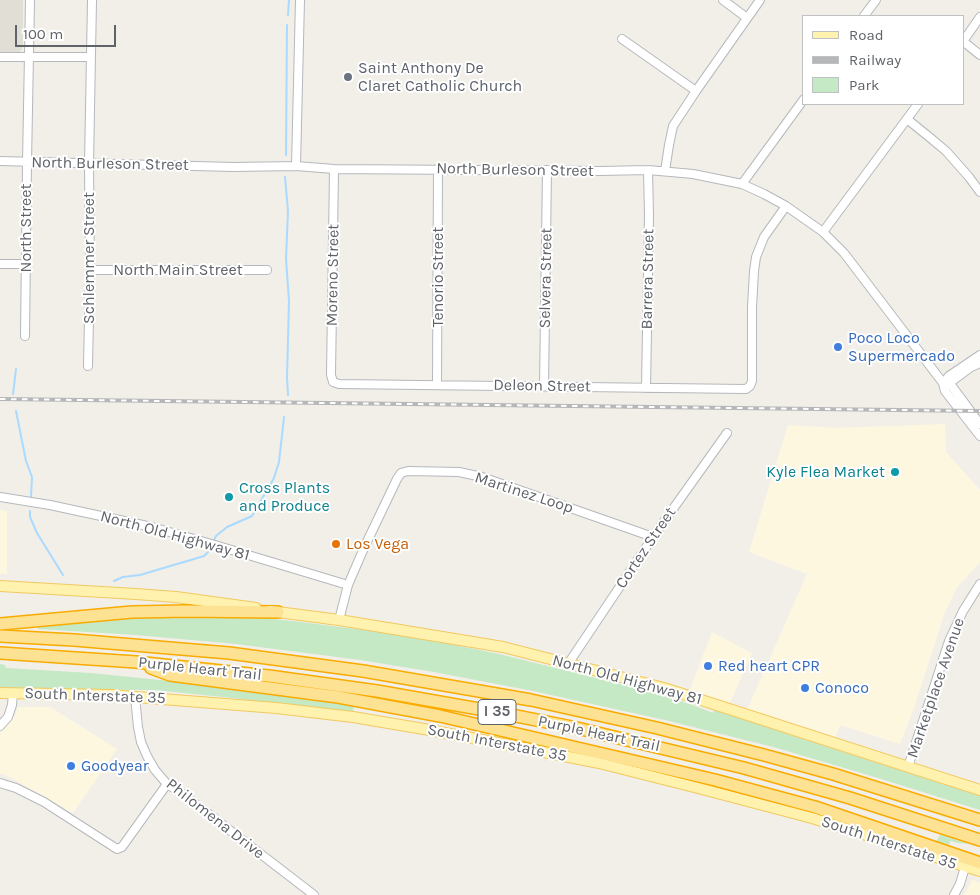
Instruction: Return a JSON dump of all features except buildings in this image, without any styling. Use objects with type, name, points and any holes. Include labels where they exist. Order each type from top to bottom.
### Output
[{"type":"highway","points":[[0,624],[140,612],[278,612]]},
{"type":"highway","name":"Purple Heart Trail","points":[[0,636],[154,646],[248,656],[363,671],[531,700],[648,726],[764,755],[980,820]]},
{"type":"highway","name":"Purple Heart Trail","points":[[0,653],[136,662],[269,676],[459,705],[577,728],[762,773],[850,798],[980,840]]},
{"type":"highway","points":[[136,662],[170,675],[338,697],[440,716],[715,780],[815,807],[980,863]]},
{"type":"main road","points":[[0,586],[176,597],[339,620]]},
{"type":"main road","name":"North Old Highway 81","points":[[339,620],[503,647],[664,688],[908,767]]},
{"type":"main road","name":"South Interstate 35","points":[[0,693],[136,697],[276,708],[424,729],[599,763],[756,803],[851,830],[980,871]]},
{"type":"main road","points":[[908,767],[980,790]]},
{"type":"street","name":"North Street","points":[[25,336],[26,162],[30,0]]},
{"type":"street","name":"Schlemmer Street","points":[[88,366],[92,0]]},
{"type":"street","points":[[296,166],[300,0]]},
{"type":"street","points":[[723,0],[747,18]]},
{"type":"street","points":[[665,171],[668,145],[674,126],[696,91],[760,0]]},
{"type":"street","points":[[865,15],[876,0]]},
{"type":"street","points":[[965,40],[980,18]]},
{"type":"street","points":[[622,39],[696,91]]},
{"type":"street","points":[[965,42],[980,55]]},
{"type":"street","points":[[0,57],[91,58]]},
{"type":"street","points":[[742,184],[802,102]]},
{"type":"street","points":[[823,232],[917,105]]},
{"type":"street","points":[[906,120],[946,151],[980,192]]},
{"type":"street","name":"North Burleson Street","points":[[0,161],[234,167],[296,166],[334,169],[648,170],[693,174],[742,184],[786,206],[823,232],[850,261],[943,383],[945,391],[980,436]]},
{"type":"street","name":"Moreno Street","points":[[333,382],[331,375],[334,169]]},
{"type":"street","name":"Tenorio Street","points":[[437,384],[438,169]]},
{"type":"street","name":"Selvera Street","points":[[544,386],[547,170]]},
{"type":"street","name":"Barrera Street","points":[[646,388],[648,170]]},
{"type":"street","name":"Deleon Street","points":[[333,382],[339,384],[746,389],[752,381],[752,307],[756,257],[764,238],[786,206]]},
{"type":"street","points":[[0,264],[26,264]]},
{"type":"street","name":"North Main Street","points":[[90,270],[266,270]]},
{"type":"street","points":[[943,383],[949,376],[980,355]]},
{"type":"street","points":[[943,383],[952,381],[971,367],[980,363]]},
{"type":"street","name":"North Burleson Street","points":[[943,383],[951,385],[980,424]]},
{"type":"street","name":"Cortez Street","points":[[568,664],[653,537],[727,433]]},
{"type":"street","name":"Martinez Loop","points":[[339,620],[348,585],[364,548],[397,479],[401,473],[408,471],[459,472],[482,477],[653,537]]},
{"type":"street","name":"North Old Highway 81","points":[[0,497],[50,505],[152,527],[348,585]]},
{"type":"street","name":"Marketplace Avenue","points":[[908,767],[949,641],[963,612],[980,584]]},
{"type":"street","points":[[0,726],[8,717],[12,705],[12,693]]},
{"type":"street","name":"Philomena Drive","points":[[136,697],[141,742],[146,756],[167,784],[180,792],[309,894]]},
{"type":"street","points":[[0,783],[16,788],[44,802],[117,849],[122,847],[167,784]]},
{"type":"street","points":[[954,895],[966,867]]},
{"type":"shaded area","points":[[0,0],[23,0],[23,47],[20,52],[0,52]]},
{"type":"shaded area","name":"Kyle Flea Market","points":[[945,424],[946,452],[980,490],[980,563],[957,587],[944,615],[915,705],[900,744],[840,725],[835,738],[747,710],[807,574],[749,552],[788,425],[836,428]]},
{"type":"shaded area","points":[[0,510],[7,511],[7,574],[0,574]]},
{"type":"shaded area","points":[[712,632],[752,653],[729,705],[689,692]]},
{"type":"shaded area","points":[[18,707],[50,707],[117,749],[73,813],[0,773],[0,733],[15,715]]},
{"type":"shaded area","points":[[972,880],[980,882],[980,895],[964,895]]},
{"type":"green space","points":[[123,616],[250,617],[293,621],[410,636],[499,654],[632,687],[690,704],[713,713],[714,710],[980,796],[980,810],[777,748],[665,720],[533,691],[360,660],[236,644],[38,629],[38,624]]},
{"type":"green space","points":[[0,664],[5,665],[6,668],[91,673],[286,695],[353,706],[354,712],[527,742],[528,740],[611,760],[302,706],[154,690],[0,689]]},
{"type":"green space","points":[[940,835],[969,844],[950,841],[949,847],[936,842]]},
{"type":"waterway","points":[[288,15],[289,0]]},
{"type":"waterway","points":[[286,155],[287,25]]},
{"type":"waterway","points":[[285,177],[288,211],[286,259],[289,301],[288,395]]},
{"type":"waterway","points":[[13,394],[16,369]]},
{"type":"waterway","points":[[16,411],[26,461],[32,477],[31,497]]},
{"type":"waterway","points":[[214,540],[227,527],[252,516],[274,478],[279,462],[284,417]]},
{"type":"waterway","points":[[30,511],[30,517],[37,533],[63,575]]},
{"type":"waterway","points":[[114,581],[204,556],[209,551]]},
{"type":"railway","points":[[0,399],[980,411]]},
{"type":"place","name":"Saint Anthony De Claret Catholic Church","points":[[348,77]]},
{"type":"place","name":"Poco Loco Supermercado","points":[[838,347]]},
{"type":"place","name":"Kyle Flea Market","points":[[895,472]]},
{"type":"place","name":"Cross Plants and Produce","points":[[229,497]]},
{"type":"place","name":"Los Vega","points":[[336,544]]},
{"type":"place","name":"Red heart CPR","points":[[708,666]]},
{"type":"place","name":"Conoco","points":[[805,688]]},
{"type":"place","name":"Goodyear","points":[[71,766]]}]
